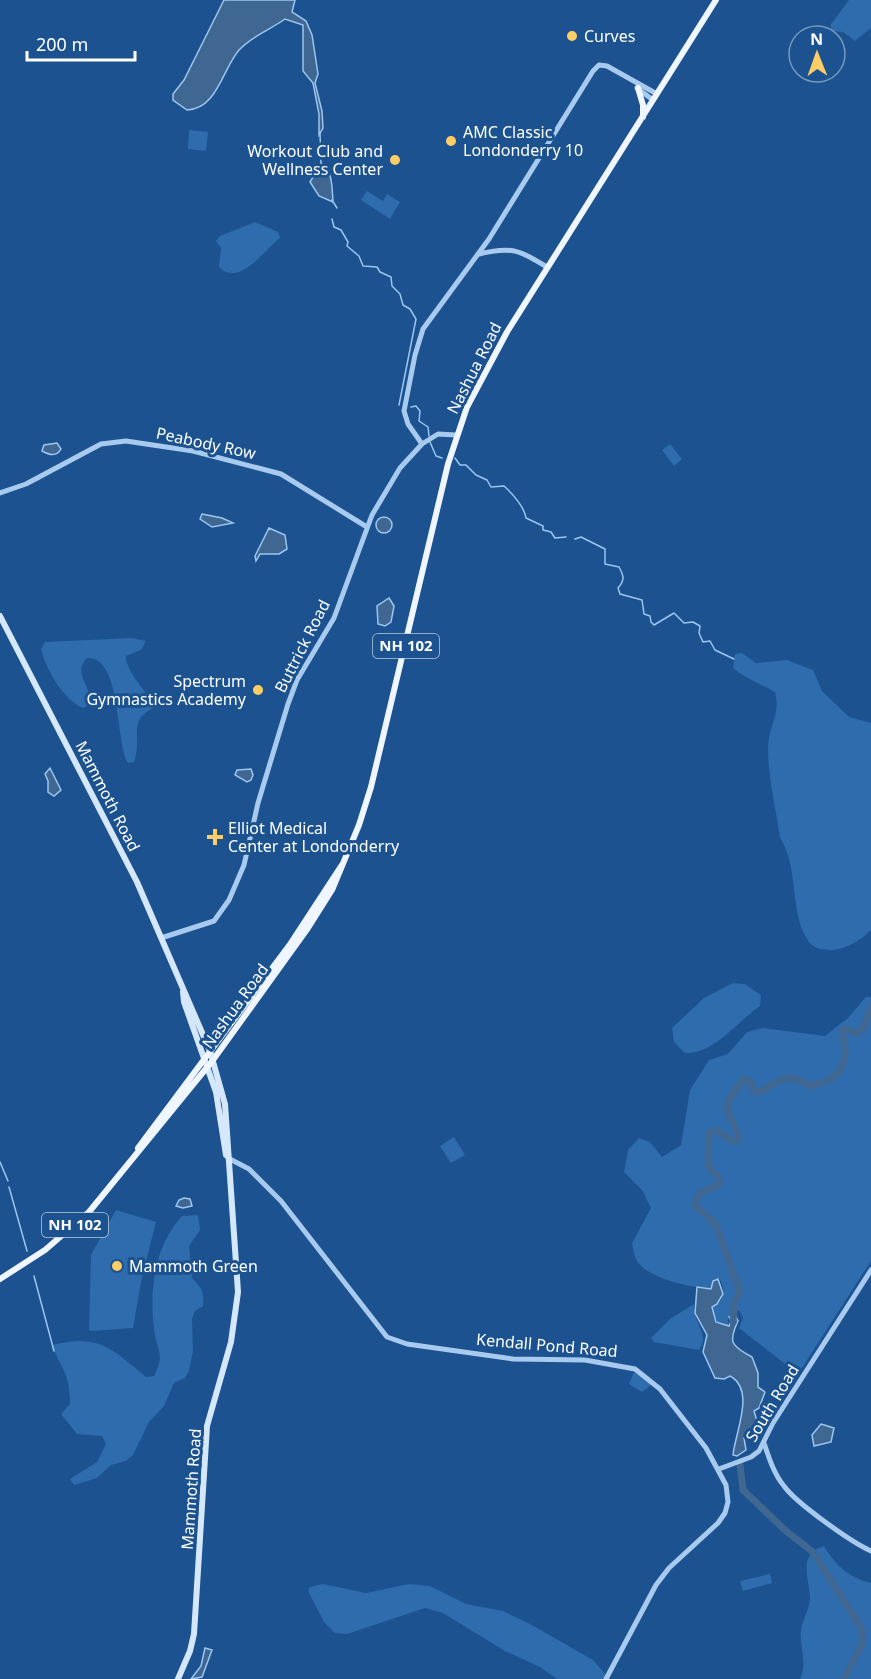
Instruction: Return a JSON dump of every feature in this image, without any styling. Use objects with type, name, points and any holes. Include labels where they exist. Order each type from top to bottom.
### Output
[{"type":"main road","name":"Nashua Road","points":[[0,1279],[65,1234],[94,1205],[213,1060],[320,910],[343,864],[372,787],[456,435],[483,373],[547,267],[716,0]]},
{"type":"main road","points":[[636,86],[643,105],[643,117]]},
{"type":"main road","name":"Mammoth Road","points":[[0,615],[128,863],[210,1051],[228,1118],[228,1158]]},
{"type":"main road","name":"Nashua Road","points":[[136,1155],[204,1057],[291,943],[343,864]]},
{"type":"main road","name":"Mammoth Road","points":[[178,1679],[190,1651],[194,1634],[207,1426],[229,1354],[236,1317],[238,1267],[228,1158],[216,1092],[183,1002],[183,992]]},
{"type":"street","points":[[456,435],[438,434],[422,444],[408,424],[404,411],[420,336],[430,318],[489,239],[596,67],[607,66],[653,100]]},
{"type":"street","points":[[636,86],[657,94]]},
{"type":"street","points":[[489,239],[495,250]]},
{"type":"street","points":[[479,254],[515,249],[547,267]]},
{"type":"street","name":"Peabody Row","points":[[0,493],[26,484],[101,444],[126,441],[193,451],[281,474],[367,527]]},
{"type":"street","name":"Buttrick Road","points":[[161,938],[214,921],[229,900],[244,865],[258,803],[297,680],[334,618],[367,527],[386,489],[422,444]]},
{"type":"street","name":"Kendall Pond Road","points":[[228,1158],[249,1169],[281,1201],[349,1286],[375,1325],[387,1336],[407,1344],[513,1359],[585,1360],[635,1369],[660,1389],[703,1443],[719,1469]]},
{"type":"street","name":"South Road","points":[[719,1469],[757,1454],[782,1409],[871,1270]]},
{"type":"street","points":[[764,1443],[769,1459],[788,1492],[834,1528],[871,1551]]},
{"type":"street","points":[[757,1454],[769,1459]]},
{"type":"street","points":[[606,1679],[656,1585],[669,1568],[718,1523],[725,1513],[727,1491],[719,1469]]},
{"type":"shaded area","points":[[224,0],[295,0],[292,12],[306,21],[312,35],[318,74],[315,83],[322,111],[323,128],[319,135],[319,114],[313,83],[303,71],[303,25],[285,19],[250,40],[239,50],[218,87],[205,103],[187,110],[173,100],[173,94],[184,80]]},
{"type":"shaded area","points":[[849,0],[871,0],[871,28],[855,41],[847,35],[847,24],[831,24]]},
{"type":"shaded area","points":[[189,130],[208,132],[206,151],[188,149]]},
{"type":"shaded area","points":[[321,163],[330,175],[333,202],[319,196],[310,182]]},
{"type":"shaded area","points":[[367,191],[383,201],[387,194],[400,202],[390,219],[361,200]]},
{"type":"shaded area","points":[[255,222],[278,232],[280,238],[243,270],[235,273],[227,272],[219,267],[221,248],[216,241],[220,236]]},
{"type":"shaded area","points":[[57,443],[61,449],[57,453],[50,454],[42,451],[44,445]]},
{"type":"shaded area","points":[[670,444],[682,459],[674,466],[662,450]]},
{"type":"shaded area","points":[[202,514],[233,523],[212,527],[200,519]]},
{"type":"shaded area","points":[[384,517],[390,519],[392,525],[390,531],[384,533],[378,531],[376,525],[378,519]]},
{"type":"shaded area","points":[[269,528],[285,535],[287,549],[279,554],[260,554],[256,561],[255,556]]},
{"type":"shaded area","points":[[389,598],[394,606],[391,622],[385,626],[378,624],[377,606]]},
{"type":"shaded area","points":[[132,638],[146,641],[141,650],[126,656],[129,668],[156,707],[141,717],[138,723],[134,762],[128,763],[112,685],[106,671],[98,661],[87,658],[83,664],[82,675],[90,698],[89,705],[83,708],[69,698],[56,683],[41,649],[45,642]]},
{"type":"shaded area","points":[[742,653],[756,663],[787,660],[813,670],[822,691],[849,717],[871,723],[871,930],[857,941],[841,949],[821,949],[811,944],[798,917],[790,863],[780,838],[769,770],[768,748],[776,708],[775,692],[733,668],[735,654]]},
{"type":"shaded area","points":[[50,768],[61,790],[54,796],[48,792],[48,781],[45,774]]},
{"type":"shaded area","points":[[251,769],[253,775],[247,782],[235,775],[237,770]]},
{"type":"shaded area","points":[[733,983],[745,984],[761,995],[760,1006],[715,1043],[705,1049],[685,1053],[674,1042],[672,1028],[704,998]]},
{"type":"shaded area","points":[[866,997],[871,997],[871,1261],[798,1374],[739,1328],[743,1318],[739,1310],[728,1317],[728,1325],[717,1321],[712,1308],[720,1302],[723,1294],[723,1286],[719,1278],[713,1280],[711,1288],[693,1287],[660,1277],[642,1267],[634,1255],[632,1243],[651,1208],[642,1190],[624,1172],[628,1150],[639,1138],[650,1142],[662,1157],[681,1145],[690,1090],[709,1060],[728,1054],[747,1032],[763,1028],[825,1036],[848,1018]]},
{"type":"shaded area","points":[[454,1137],[465,1155],[451,1163],[440,1146]]},
{"type":"shaded area","points":[[190,1199],[192,1206],[183,1208],[176,1206],[179,1200]]},
{"type":"shaded area","name":"Mammoth Green","points":[[116,1210],[156,1222],[142,1277],[133,1328],[91,1331],[89,1330],[91,1255]]},
{"type":"shaded area","points":[[198,1215],[200,1230],[189,1246],[192,1278],[202,1290],[203,1306],[195,1311],[192,1319],[193,1351],[189,1371],[185,1378],[174,1383],[164,1406],[149,1422],[133,1455],[126,1461],[111,1465],[97,1478],[74,1485],[70,1479],[97,1462],[106,1444],[102,1436],[77,1434],[61,1414],[70,1404],[69,1392],[66,1377],[53,1345],[82,1341],[104,1346],[146,1377],[154,1376],[160,1357],[155,1335],[152,1298],[156,1268],[166,1240],[182,1216]]},
{"type":"shaded area","points":[[718,1279],[723,1294],[717,1304],[712,1307],[716,1322],[729,1326],[731,1321],[729,1317],[735,1315],[738,1321],[733,1334],[733,1343],[752,1357],[758,1373],[758,1387],[765,1392],[759,1408],[754,1411],[757,1421],[752,1432],[744,1438],[746,1450],[737,1456],[733,1455],[742,1412],[742,1391],[738,1383],[730,1376],[724,1379],[715,1378],[703,1352],[707,1335],[695,1313],[697,1287],[711,1289],[713,1281]]},
{"type":"shaded area","points":[[694,1304],[703,1339],[699,1350],[654,1342],[651,1338],[670,1319]]},
{"type":"shaded area","points":[[634,1372],[652,1384],[642,1392],[629,1384]]},
{"type":"shaded area","points":[[821,1424],[834,1428],[831,1442],[814,1446],[812,1435]]},
{"type":"shaded area","points":[[824,1546],[843,1570],[871,1583],[871,1679],[800,1679],[803,1667],[801,1629],[810,1597],[807,1561],[810,1555]]},
{"type":"shaded area","points":[[770,1574],[772,1583],[743,1591],[740,1581]]},
{"type":"shaded area","points":[[323,1584],[366,1593],[409,1584],[430,1586],[466,1604],[503,1611],[530,1624],[593,1660],[606,1675],[603,1679],[557,1679],[540,1667],[505,1651],[443,1613],[425,1608],[347,1634],[335,1633],[324,1622],[308,1591],[310,1587]]},
{"type":"shaded area","points":[[205,1648],[212,1650],[202,1677],[191,1679],[201,1666]]},
{"type":"waterway","points":[[320,133],[321,164]]},
{"type":"waterway","points":[[332,200],[337,208]]},
{"type":"waterway","points":[[332,219],[334,227],[341,230],[348,242],[347,246],[359,256],[363,266],[377,267],[380,272],[391,277],[392,286],[400,294],[403,305],[410,309],[416,319],[399,405]]},
{"type":"waterway","points":[[411,407],[416,406],[420,411],[419,421],[428,427],[429,436]]},
{"type":"waterway","points":[[430,442],[436,456],[442,458]]},
{"type":"waterway","points":[[455,458],[460,465],[466,465],[476,475],[487,480],[491,487],[504,486],[521,505],[526,518],[543,526],[543,530],[551,532],[555,538],[566,537]]},
{"type":"waterway","points":[[575,539],[581,537],[605,549],[605,564],[619,567],[622,573],[623,580],[618,588],[620,594],[642,600],[644,614],[650,616],[654,625],[674,613],[684,623],[693,622],[700,626],[699,633],[703,642],[710,641],[715,650],[734,659]]},
{"type":"waterway","points":[[733,1322],[734,1302],[740,1291],[715,1223],[696,1207],[699,1195],[717,1186],[720,1179],[708,1166],[709,1134],[715,1130],[735,1142],[739,1137],[727,1107],[730,1097],[744,1079],[751,1082],[753,1091],[760,1092],[784,1079],[796,1079],[809,1086],[836,1075],[845,1056],[843,1029],[857,1034],[864,1027],[871,1007]]},
{"type":"waterway","points":[[0,1162],[8,1181]]},
{"type":"waterway","points":[[9,1187],[27,1251]]},
{"type":"waterway","points":[[34,1276],[54,1351]]},
{"type":"waterway","points":[[740,1465],[743,1490],[786,1531],[813,1552],[862,1629],[862,1644],[844,1679]]},
{"type":"place","name":"Curves","points":[[572,36]]},
{"type":"place","name":"AMC Classic Londonderry 10","points":[[451,141]]},
{"type":"place","name":"Workout Club and Wellness Center","points":[[395,160]]},
{"type":"place","name":"Spectrum Gymnastics Academy","points":[[258,690]]},
{"type":"place","name":"Elliot Medical Center at Londonderry","points":[[215,837]]},
{"type":"place","name":"Mammoth Green","points":[[117,1266]]}]
